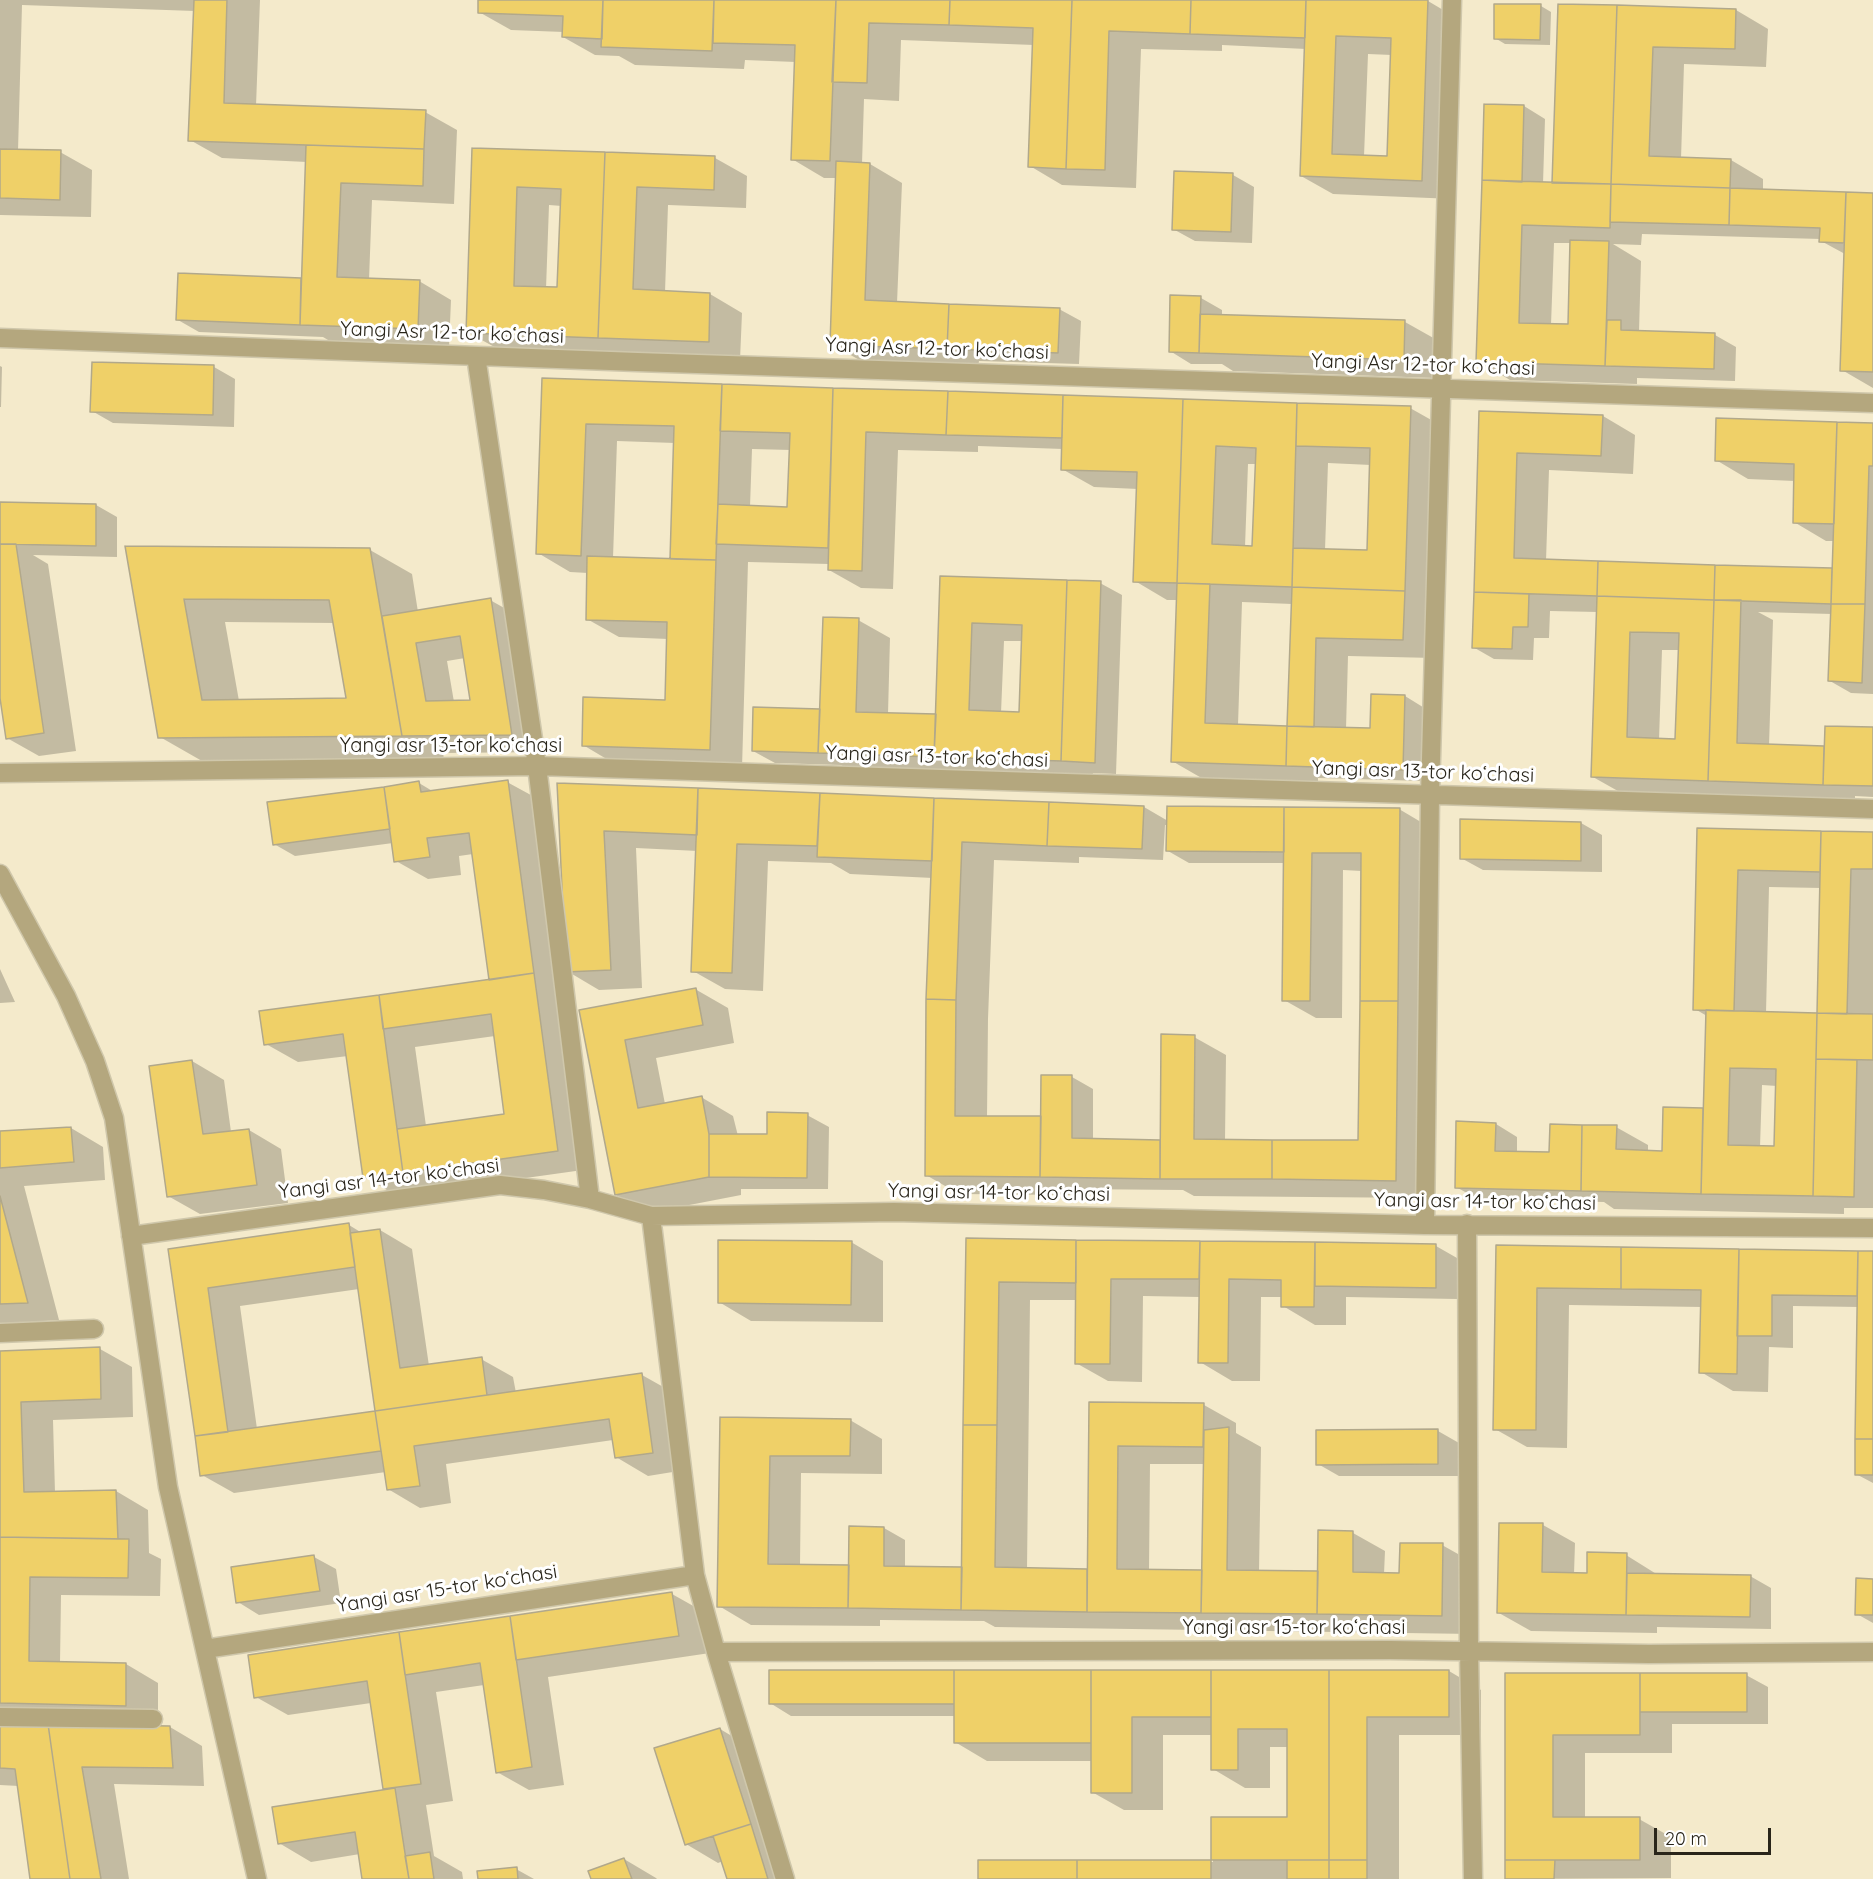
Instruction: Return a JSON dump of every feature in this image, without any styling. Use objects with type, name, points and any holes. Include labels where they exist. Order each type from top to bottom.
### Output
[{"type":"street","points":[[1425,1225],[1430,795],[1452,0]]},
{"type":"street","name":"Yangi Asr 12-tor koʻchasi","points":[[0,338],[1873,403]]},
{"type":"street","points":[[476,356],[537,766],[590,1199]]},
{"type":"street","name":"Yangi asr 13-tor koʻchasi","points":[[0,773],[537,766],[1873,809]]},
{"type":"street","points":[[0,874],[66,996],[96,1061],[114,1118],[168,1487],[256,1879]]},
{"type":"street","name":"Yangi asr 14-tor koʻchasi","points":[[131,1236],[500,1185],[544,1190],[590,1199],[651,1216],[894,1212],[1425,1225],[1873,1228]]},
{"type":"street","points":[[651,1216],[695,1575],[785,1879]]},
{"type":"street","points":[[1467,1224],[1469,1650],[1473,1879]]},
{"type":"street","points":[[0,1333],[94,1329]]},
{"type":"street","name":"Yangi asr 15-tor koʻchasi","points":[[205,1648],[695,1575]]},
{"type":"street","name":"Yangi asr 15-tor koʻchasi","points":[[716,1652],[1469,1650],[1649,1654],[1873,1652]]},
{"type":"street","points":[[0,1717],[153,1719]]},
{"type":"building","points":[[194,0],[227,0],[224,103],[426,110],[424,149],[188,141]]},
{"type":"building","points":[[478,0],[603,0],[602,39],[562,37],[563,16],[478,13]]},
{"type":"building","points":[[603,0],[714,0],[712,51],[601,47]]},
{"type":"building","points":[[714,0],[836,0],[830,161],[791,160],[795,45],[713,43]]},
{"type":"building","points":[[836,0],[950,0],[949,25],[869,23],[867,83],[832,82]]},
{"type":"building","points":[[950,0],[1072,0],[1066,169],[1028,167],[1033,28],[949,25]]},
{"type":"building","points":[[1072,0],[1191,0],[1190,34],[1109,31],[1105,170],[1066,169]]},
{"type":"building","points":[[1191,0],[1306,0],[1305,38],[1190,34]]},
{"type":"building","points":[[1306,0],[1428,0],[1422,181],[1300,176]],"holes":[[[1336,36],[1391,38],[1387,156],[1332,154]]]},
{"type":"building","points":[[1494,4],[1541,4],[1540,40],[1494,39]]},
{"type":"building","points":[[1558,4],[1617,5],[1611,184],[1552,183]]},
{"type":"building","points":[[1617,5],[1736,9],[1735,49],[1653,47],[1649,156],[1731,159],[1730,188],[1611,184]]},
{"type":"building","points":[[1484,104],[1524,105],[1522,182],[1482,180]]},
{"type":"building","points":[[306,145],[424,149],[423,186],[341,183],[337,277],[420,280],[418,329],[300,325]]},
{"type":"building","points":[[472,148],[605,152],[598,338],[466,333]],"holes":[[[517,187],[561,189],[557,287],[514,286]]]},
{"type":"building","points":[[0,149],[61,150],[60,200],[0,198]]},
{"type":"building","points":[[605,152],[715,156],[714,190],[637,187],[633,289],[710,293],[709,342],[598,338]]},
{"type":"building","points":[[836,161],[870,163],[865,300],[949,304],[947,349],[830,345]]},
{"type":"building","points":[[1174,171],[1233,173],[1231,232],[1172,230]]},
{"type":"building","points":[[1482,180],[1611,184],[1610,228],[1522,225],[1519,323],[1568,324],[1570,240],[1609,241],[1605,366],[1476,362]]},
{"type":"building","points":[[1611,184],[1730,188],[1729,225],[1610,222]]},
{"type":"building","points":[[1730,188],[1846,192],[1844,243],[1819,242],[1820,228],[1729,225]]},
{"type":"building","points":[[1846,192],[1873,193],[1873,372],[1840,371]]},
{"type":"building","points":[[178,273],[301,278],[300,325],[176,320]]},
{"type":"building","points":[[1170,295],[1201,296],[1199,353],[1169,352]]},
{"type":"building","points":[[949,304],[1060,308],[1058,353],[947,349]]},
{"type":"building","points":[[1200,314],[1405,320],[1404,360],[1199,353]]},
{"type":"building","points":[[1607,320],[1621,320],[1621,330],[1715,333],[1714,369],[1605,366]]},
{"type":"building","points":[[92,362],[214,365],[213,415],[90,412]]},
{"type":"building","points":[[542,378],[722,384],[716,560],[670,559],[674,426],[586,424],[581,556],[536,554]]},
{"type":"building","points":[[722,384],[833,388],[828,548],[716,544],[718,504],[787,507],[790,433],[720,431]]},
{"type":"building","points":[[833,388],[948,391],[946,435],[866,432],[862,571],[828,570]]},
{"type":"building","points":[[948,391],[1063,395],[1062,438],[946,435]]},
{"type":"building","points":[[1063,395],[1183,399],[1177,583],[1133,582],[1137,472],[1061,470]]},
{"type":"building","points":[[1183,399],[1297,403],[1292,587],[1177,583]],"holes":[[[1216,446],[1256,448],[1252,546],[1212,544]]]},
{"type":"building","points":[[1297,403],[1411,406],[1405,591],[1292,587],[1293,548],[1367,550],[1370,448],[1296,446]]},
{"type":"building","points":[[1479,411],[1603,415],[1601,456],[1517,453],[1514,558],[1598,561],[1597,596],[1474,592]]},
{"type":"building","points":[[1716,418],[1837,422],[1834,524],[1793,523],[1794,464],[1715,461]]},
{"type":"building","points":[[1837,422],[1873,423],[1873,466],[1869,466],[1865,604],[1831,604]]},
{"type":"building","points":[[0,502],[96,504],[96,546],[0,544]]},
{"type":"building","points":[[0,544],[16,544],[44,733],[6,739],[0,698]]},
{"type":"building","points":[[125,546],[370,548],[402,736],[158,738]],"holes":[[[184,599],[329,600],[346,698],[202,700]]]},
{"type":"building","points":[[587,556],[716,560],[710,750],[582,746],[583,697],[665,700],[667,622],[586,620]]},
{"type":"building","points":[[1598,561],[1715,565],[1714,600],[1597,596]]},
{"type":"building","points":[[1715,565],[1832,568],[1831,604],[1714,600]]},
{"type":"building","points":[[940,576],[1067,580],[1061,761],[934,757]],"holes":[[[972,623],[1022,625],[1019,712],[969,710]]]},
{"type":"building","points":[[1067,580],[1101,581],[1095,763],[1061,761]]},
{"type":"building","points":[[1177,583],[1210,584],[1205,723],[1287,726],[1286,766],[1171,762]]},
{"type":"building","points":[[1292,587],[1405,591],[1403,640],[1316,638],[1314,727],[1287,726]]},
{"type":"building","points":[[1474,592],[1529,594],[1528,627],[1513,627],[1512,649],[1472,648]]},
{"type":"building","points":[[1597,596],[1714,600],[1708,781],[1591,777]],"holes":[[[1630,632],[1679,633],[1675,739],[1627,737]]]},
{"type":"building","points":[[491,598],[512,735],[402,736],[382,616]],"holes":[[[460,636],[470,700],[426,701],[416,643]]]},
{"type":"building","points":[[1714,600],[1741,600],[1737,743],[1824,746],[1823,785],[1708,781]]},
{"type":"building","points":[[1831,604],[1865,604],[1862,683],[1828,681]]},
{"type":"building","points":[[823,617],[859,618],[856,712],[936,714],[934,757],[818,753]]},
{"type":"building","points":[[1371,694],[1405,695],[1403,770],[1286,766],[1287,726],[1370,728]]},
{"type":"building","points":[[753,707],[820,709],[818,753],[752,751]]},
{"type":"building","points":[[1825,726],[1873,727],[1873,786],[1823,785]]},
{"type":"building","points":[[508,780],[534,973],[489,980],[469,833],[427,838],[430,857],[394,862],[384,787],[419,781],[421,792]]},
{"type":"building","points":[[557,783],[698,788],[697,835],[604,831],[611,970],[566,972]]},
{"type":"building","points":[[384,787],[390,829],[273,845],[267,802]]},
{"type":"building","points":[[698,788],[820,793],[817,846],[737,844],[732,973],[691,972]]},
{"type":"building","points":[[820,793],[934,798],[932,861],[817,857]]},
{"type":"building","points":[[934,798],[1049,802],[1047,846],[962,842],[956,1000],[926,999]]},
{"type":"building","points":[[1049,802],[1144,806],[1142,849],[1047,846]]},
{"type":"building","points":[[1167,806],[1284,807],[1284,852],[1166,851]]},
{"type":"building","points":[[1284,807],[1400,808],[1398,1001],[1360,1001],[1361,853],[1312,853],[1310,1001],[1282,1001]]},
{"type":"building","points":[[1460,819],[1581,822],[1581,861],[1460,859]]},
{"type":"building","points":[[1697,828],[1821,831],[1820,872],[1738,870],[1734,1011],[1693,1010]]},
{"type":"building","points":[[1821,831],[1873,832],[1873,869],[1851,869],[1847,1014],[1817,1013]]},
{"type":"building","points":[[534,973],[558,1151],[403,1173],[397,1129],[504,1114],[491,1014],[383,1029],[379,995]]},
{"type":"building","points":[[696,988],[703,1025],[625,1040],[638,1108],[702,1096],[709,1134],[709,1177],[615,1195],[579,1010]]},
{"type":"building","points":[[379,995],[403,1173],[363,1178],[343,1034],[264,1045],[259,1011]]},
{"type":"building","points":[[926,999],[956,1000],[955,1116],[1041,1116],[1040,1177],[925,1176]]},
{"type":"building","points":[[1360,1001],[1398,1001],[1396,1181],[1272,1179],[1272,1140],[1358,1140]]},
{"type":"building","points":[[1706,1010],[1817,1013],[1813,1196],[1701,1194]],"holes":[[[1730,1068],[1776,1069],[1774,1146],[1728,1145]]]},
{"type":"building","points":[[1817,1013],[1873,1014],[1873,1060],[1816,1059]]},
{"type":"building","points":[[1161,1034],[1195,1035],[1194,1139],[1272,1140],[1272,1179],[1160,1179]]},
{"type":"building","points":[[1816,1059],[1857,1060],[1854,1197],[1813,1196]]},
{"type":"building","points":[[192,1060],[203,1134],[249,1129],[257,1185],[167,1197],[149,1066]]},
{"type":"building","points":[[1041,1075],[1072,1075],[1072,1138],[1160,1140],[1160,1179],[1040,1177]]},
{"type":"building","points":[[1663,1107],[1703,1108],[1701,1194],[1581,1191],[1582,1125],[1617,1125],[1616,1149],[1662,1151]]},
{"type":"building","points":[[767,1112],[808,1113],[807,1178],[709,1177],[709,1134],[767,1134]]},
{"type":"building","points":[[1456,1121],[1496,1123],[1495,1151],[1549,1152],[1550,1124],[1582,1125],[1581,1191],[1455,1188]]},
{"type":"building","points":[[71,1127],[74,1162],[0,1168],[0,1131]]},
{"type":"building","points":[[0,1196],[28,1303],[0,1304]]},
{"type":"building","points":[[349,1223],[355,1267],[208,1288],[228,1432],[195,1436],[168,1249]]},
{"type":"building","points":[[380,1229],[400,1368],[482,1357],[487,1395],[375,1411],[350,1233]]},
{"type":"building","points":[[966,1238],[1076,1240],[1076,1283],[999,1282],[997,1425],[963,1425]]},
{"type":"building","points":[[718,1240],[852,1241],[851,1305],[718,1303]]},
{"type":"building","points":[[1076,1240],[1200,1241],[1199,1279],[1111,1279],[1110,1364],[1075,1364]]},
{"type":"building","points":[[1200,1241],[1315,1242],[1314,1307],[1281,1307],[1281,1280],[1229,1279],[1228,1363],[1198,1363]]},
{"type":"building","points":[[1315,1242],[1436,1244],[1436,1288],[1315,1286]]},
{"type":"building","points":[[1496,1245],[1621,1247],[1621,1289],[1537,1288],[1536,1430],[1493,1430]]},
{"type":"building","points":[[1621,1247],[1739,1249],[1737,1374],[1699,1373],[1701,1290],[1621,1289]]},
{"type":"building","points":[[1739,1249],[1858,1251],[1857,1296],[1772,1295],[1772,1336],[1737,1336]]},
{"type":"building","points":[[1858,1251],[1873,1251],[1873,1439],[1855,1439]]},
{"type":"building","points":[[100,1347],[101,1399],[21,1402],[24,1492],[116,1490],[118,1539],[0,1537],[0,1351]]},
{"type":"building","points":[[642,1373],[653,1453],[615,1458],[609,1419],[414,1446],[420,1486],[387,1490],[375,1411]]},
{"type":"building","points":[[1089,1402],[1204,1403],[1203,1447],[1118,1446],[1117,1569],[1202,1570],[1201,1613],[1087,1612]]},
{"type":"building","points":[[375,1411],[381,1451],[200,1476],[195,1436]]},
{"type":"building","points":[[720,1417],[851,1419],[850,1456],[770,1456],[768,1564],[849,1565],[848,1608],[717,1607]]},
{"type":"building","points":[[963,1425],[997,1425],[995,1567],[1087,1569],[1087,1612],[961,1610]]},
{"type":"building","points":[[1229,1427],[1227,1570],[1318,1571],[1317,1614],[1201,1613],[1204,1430]]},
{"type":"building","points":[[1438,1429],[1438,1464],[1316,1465],[1316,1430]]},
{"type":"building","points":[[1855,1439],[1873,1439],[1873,1475],[1855,1475]]},
{"type":"building","points":[[1499,1523],[1543,1523],[1542,1572],[1587,1573],[1587,1552],[1627,1553],[1626,1615],[1497,1613]]},
{"type":"building","points":[[849,1526],[884,1527],[884,1566],[962,1567],[961,1610],[848,1608]]},
{"type":"building","points":[[1318,1530],[1353,1531],[1353,1572],[1399,1573],[1400,1543],[1443,1543],[1442,1616],[1317,1614]]},
{"type":"building","points":[[0,1537],[129,1539],[128,1578],[30,1577],[29,1661],[126,1663],[126,1706],[0,1703]]},
{"type":"building","points":[[314,1555],[320,1591],[236,1603],[231,1567]]},
{"type":"building","points":[[1627,1573],[1751,1575],[1750,1617],[1626,1615]]},
{"type":"building","points":[[1856,1578],[1873,1579],[1873,1615],[1855,1615]]},
{"type":"building","points":[[672,1592],[679,1636],[516,1660],[510,1616]]},
{"type":"building","points":[[510,1616],[532,1767],[496,1773],[480,1663],[405,1675],[399,1632]]},
{"type":"building","points":[[399,1632],[421,1784],[383,1789],[367,1681],[254,1698],[248,1655]]},
{"type":"building","points":[[769,1670],[954,1670],[954,1704],[769,1704]]},
{"type":"building","points":[[954,1670],[1091,1670],[1091,1743],[954,1743]]},
{"type":"building","points":[[1091,1670],[1211,1670],[1211,1717],[1132,1717],[1132,1793],[1091,1793]]},
{"type":"building","points":[[1211,1670],[1329,1670],[1329,1860],[1211,1860],[1211,1817],[1287,1817],[1287,1729],[1238,1729],[1238,1770],[1211,1770]]},
{"type":"building","points":[[1329,1670],[1449,1670],[1449,1717],[1367,1717],[1367,1860],[1329,1860]]},
{"type":"building","points":[[1505,1673],[1640,1673],[1640,1735],[1553,1735],[1553,1817],[1640,1817],[1640,1860],[1505,1860]]},
{"type":"building","points":[[1640,1673],[1747,1673],[1747,1712],[1640,1712]]},
{"type":"building","points":[[0,1724],[48,1724],[70,1879],[30,1879],[15,1769],[0,1768]]},
{"type":"building","points":[[48,1724],[170,1726],[173,1768],[82,1767],[101,1879],[70,1879]]},
{"type":"building","points":[[720,1728],[751,1824],[685,1845],[654,1748]]},
{"type":"building","points":[[395,1788],[409,1879],[362,1879],[355,1832],[278,1844],[272,1807]]},
{"type":"building","points":[[751,1824],[768,1879],[727,1879],[713,1836]]},
{"type":"building","points":[[430,1852],[434,1879],[409,1879],[405,1856]]},
{"type":"building","points":[[624,1858],[632,1879],[591,1879],[588,1871]]},
{"type":"building","points":[[978,1860],[1077,1860],[1077,1879],[978,1879]]},
{"type":"building","points":[[1077,1860],[1211,1860],[1211,1879],[1077,1879]]},
{"type":"building","points":[[1287,1860],[1329,1860],[1329,1879],[1287,1879]]},
{"type":"building","points":[[1329,1860],[1367,1860],[1367,1879],[1329,1879]]},
{"type":"building","points":[[1505,1860],[1555,1860],[1554,1879],[1505,1879]]},
{"type":"building","points":[[517,1867],[518,1879],[478,1879],[477,1871]]}]
